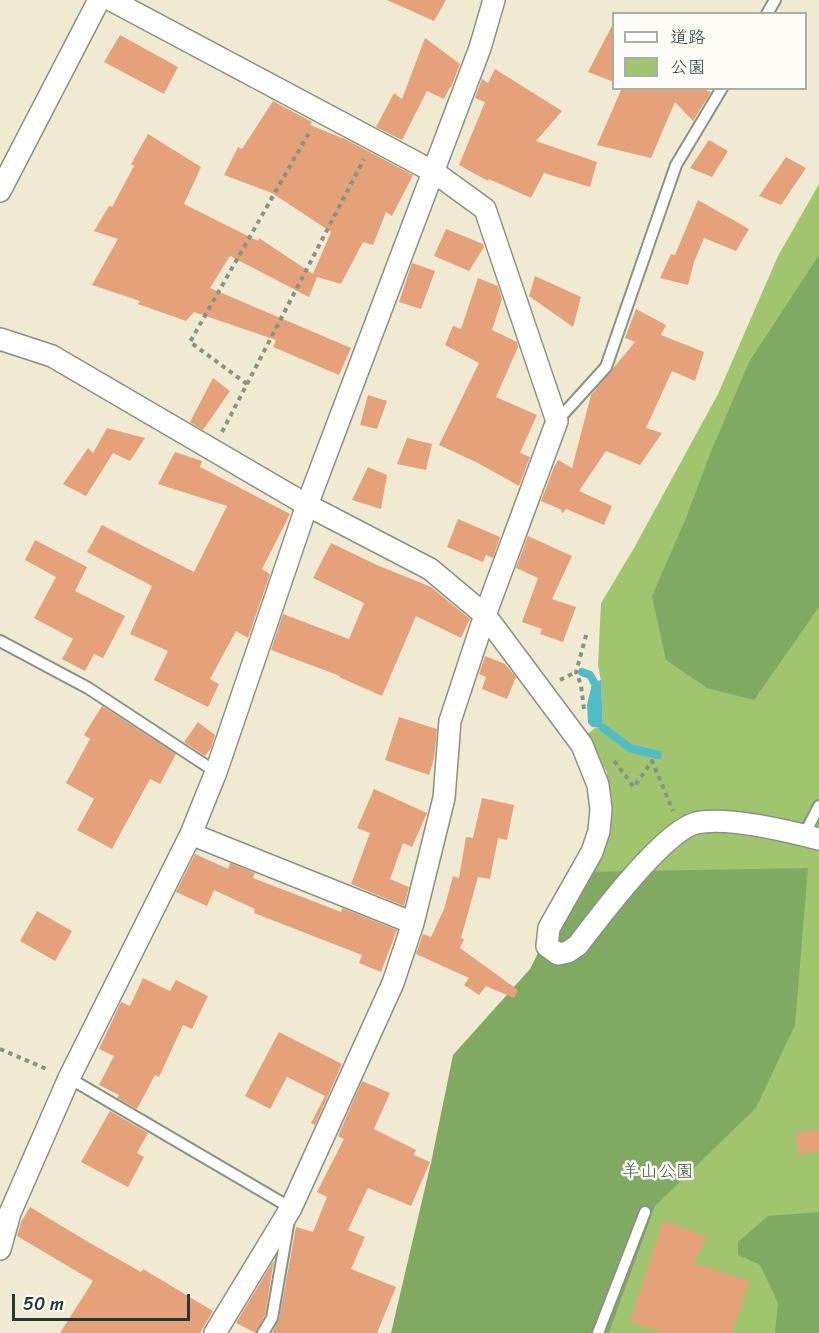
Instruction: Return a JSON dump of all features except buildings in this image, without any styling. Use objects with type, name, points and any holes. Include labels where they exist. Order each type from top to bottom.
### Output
[{"type":"street","points":[[0,191],[99,0]]},
{"type":"street","points":[[111,0],[434,172],[485,209],[557,421],[485,615],[450,721],[444,798],[413,923],[393,983],[291,1208],[215,1333]]},
{"type":"street","points":[[0,1249],[10,1213],[69,1078],[191,834],[216,772],[307,505],[480,48],[491,1]]},
{"type":"street","points":[[0,339],[52,357],[307,505],[430,569],[485,615],[582,745],[598,785],[601,809],[599,831],[592,852],[549,928],[547,946],[558,954],[568,952],[578,945],[648,860],[679,832],[695,824],[734,822],[812,837]]},
{"type":"street","points":[[191,834],[413,923]]},
{"type":"lane","points":[[557,421],[606,367],[676,165],[721,90]]},
{"type":"lane","points":[[0,641],[88,688],[216,772]]},
{"type":"lane","points":[[812,837],[819,806]]},
{"type":"lane","points":[[69,1078],[291,1208],[272,1318],[263,1333]]},
{"type":"lane","points":[[598,1333],[645,1212]]},
{"type":"path","points":[[247,384],[190,342],[321,112]]},
{"type":"path","points":[[213,450],[375,140]]},
{"type":"path","points":[[584,715],[583,698],[574,673],[587,632]]},
{"type":"path","points":[[612,759],[634,787],[652,761],[675,816]]},
{"type":"path","points":[[0,1050],[69,1078]]},
{"type":"green space","name":"羊山公園","points":[[819,184],[819,1333],[410,1333],[558,932],[609,831],[607,772],[585,736],[595,728],[603,727],[598,665],[601,603],[634,548],[718,394],[778,256]]},
{"type":"green space","points":[[819,255],[819,607],[754,700],[707,688],[666,660],[652,596],[749,362]]},
{"type":"green space","points":[[808,868],[795,1025],[756,1108],[655,1206],[609,1333],[391,1333],[432,1158],[453,1055],[530,969],[564,902],[585,872]]},
{"type":"green space","points":[[819,1212],[819,1333],[775,1333],[778,1303],[760,1265],[738,1255],[738,1242],[768,1216]]},
{"type":"water","points":[[601,680],[603,728],[592,727],[588,723],[587,705],[592,683]]},
{"type":"waterway","points":[[582,672],[590,675],[594,682]]},
{"type":"waterway","points":[[603,728],[630,748],[658,755]]}]
